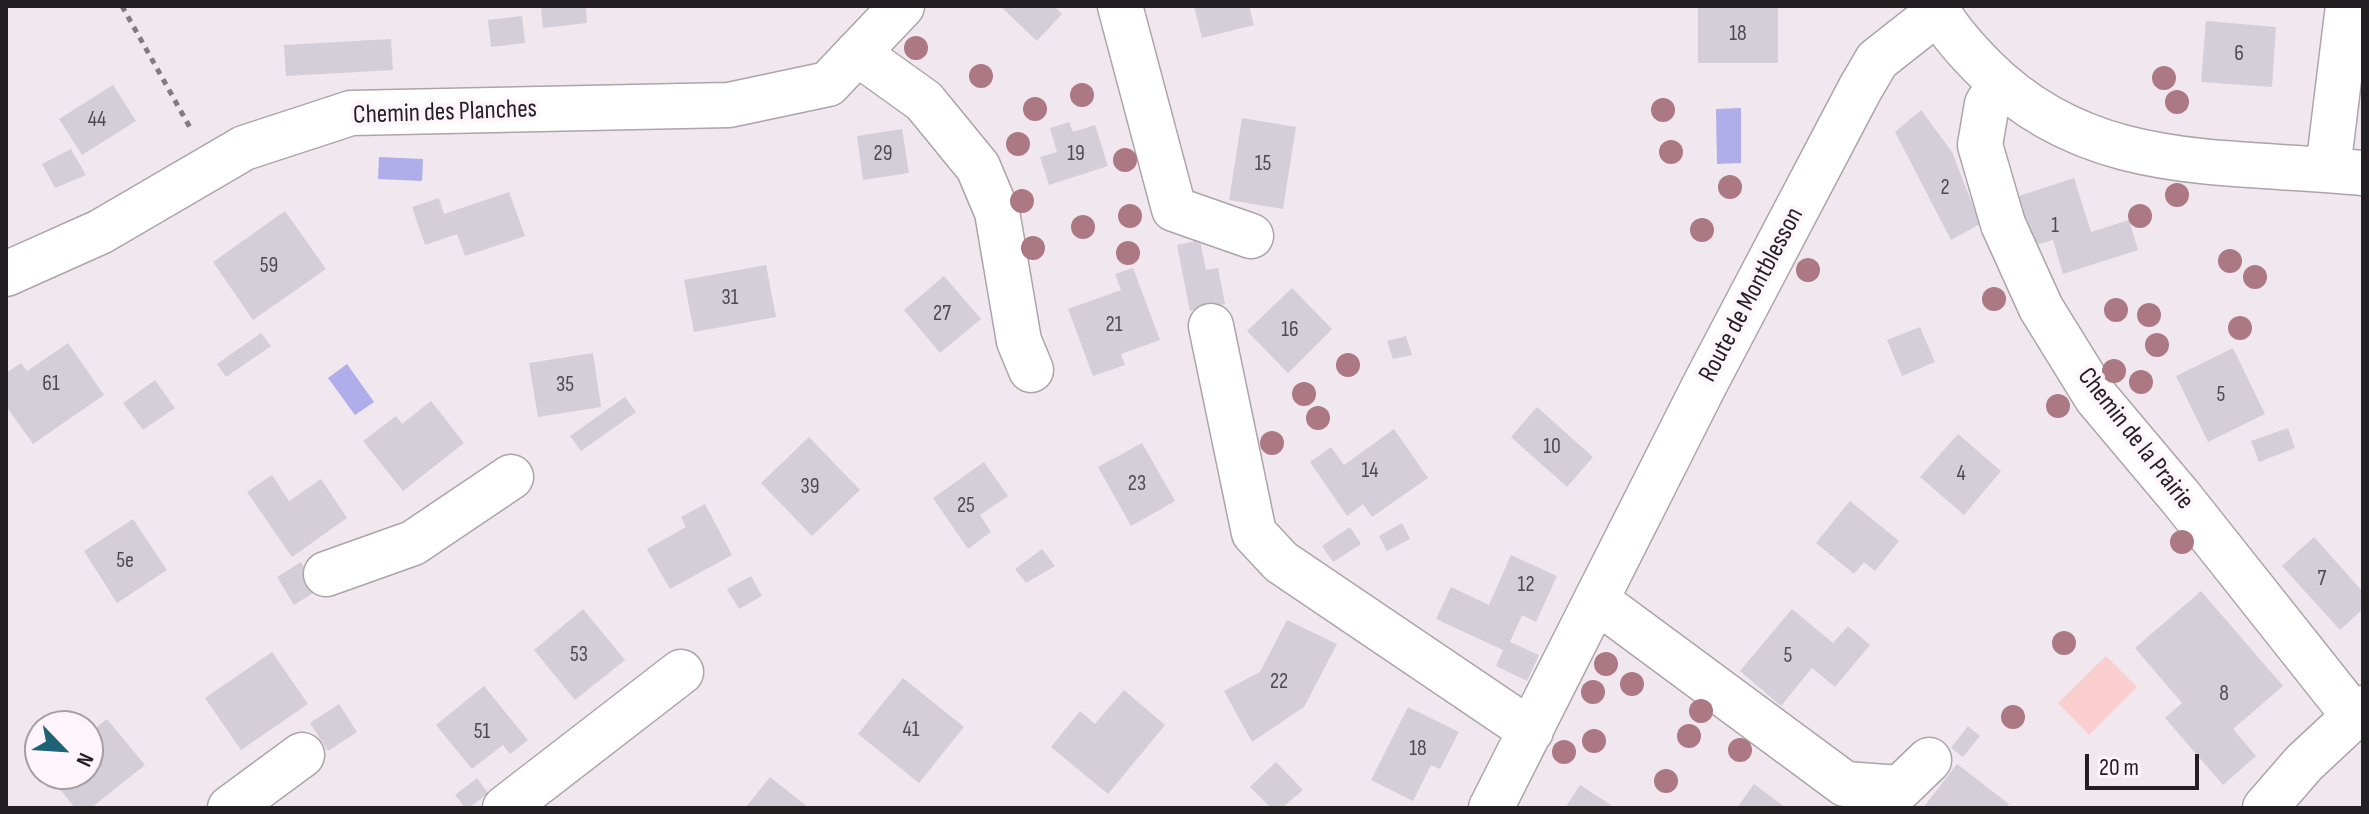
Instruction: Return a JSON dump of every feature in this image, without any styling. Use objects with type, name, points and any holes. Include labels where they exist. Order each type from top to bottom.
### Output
[{"type":"street","name":"Chemin des Planches","points":[[6,274],[100,232],[244,148],[351,113],[729,105],[828,84],[902,6]]},
{"type":"street","points":[[1120,6],[1174,209],[1251,236]]},
{"type":"street","points":[[1936,9],[1964,48],[2000,84],[2030,108],[2108,144],[2196,162],[2346,171],[2348,6]]},
{"type":"street","name":"Route de Montblesson","points":[[1491,808],[1705,384],[1860,89],[1877,60],[1936,9]]},
{"type":"street","points":[[857,53],[924,101],[978,167],[997,212],[1019,341],[1031,370]]},
{"type":"street","name":"Chemin de la Prairie","points":[[2000,84],[1987,104],[1980,145],[2003,224],[2041,308],[2096,397],[2358,712]]},
{"type":"street","points":[[1211,326],[1254,533],[1281,562],[1531,731]]},
{"type":"street","points":[[326,574],[413,543],[511,477]]},
{"type":"street","points":[[1596,600],[1845,784],[1900,788],[1929,760]]},
{"type":"street","points":[[505,808],[681,672]]},
{"type":"street","points":[[2265,808],[2304,763],[2358,712]]},
{"type":"street","points":[[230,808],[302,755]]},
{"type":"path","points":[[122,6],[197,139]]},
{"type":"shaded area","points":[[2106,656],[2137,687],[2089,735],[2058,703]]},
{"type":"water","points":[[1741,108],[1741,163],[1717,164],[1716,109]]},
{"type":"water","points":[[379,157],[423,159],[422,181],[378,179]]},
{"type":"water","points":[[347,364],[374,402],[355,415],[328,378]]},
{"type":"building","points":[[541,6],[586,6],[587,23],[543,28]]},
{"type":"building","points":[[1000,6],[1054,6],[1062,14],[1037,41]]},
{"type":"building","points":[[1194,6],[1249,6],[1254,25],[1202,38]]},
{"type":"building","points":[[1698,6],[1778,6],[1778,63],[1698,63]]},
{"type":"building","points":[[522,16],[525,43],[491,47],[488,20]]},
{"type":"building","points":[[2206,21],[2276,27],[2272,87],[2201,82]]},
{"type":"building","points":[[391,39],[393,70],[286,76],[284,45]]},
{"type":"building","points":[[113,85],[136,121],[82,155],[59,119]]},
{"type":"building","points":[[1921,110],[1952,152],[1980,224],[1951,240],[1895,132]]},
{"type":"building","points":[[1242,118],[1296,127],[1283,209],[1229,200]]},
{"type":"building","points":[[1069,122],[1073,132],[1095,125],[1108,166],[1049,185],[1040,157],[1057,152],[1050,128]]},
{"type":"building","points":[[902,129],[909,173],[863,180],[857,136]]},
{"type":"building","points":[[71,149],[86,175],[55,188],[42,164]]},
{"type":"building","points":[[2074,178],[2091,232],[2129,220],[2138,250],[2063,274],[2053,240],[2028,247],[2013,198]]},
{"type":"building","points":[[509,192],[525,236],[465,256],[457,234],[425,245],[412,207],[439,198],[444,214]]},
{"type":"building","points":[[285,211],[326,269],[253,320],[213,262]]},
{"type":"building","points":[[1200,240],[1206,270],[1218,268],[1225,304],[1190,311],[1177,245]]},
{"type":"building","points":[[766,265],[776,317],[694,332],[684,280]]},
{"type":"building","points":[[1133,268],[1160,340],[1121,354],[1125,365],[1093,376],[1068,309],[1121,290],[1115,274]]},
{"type":"building","points":[[944,276],[981,319],[940,353],[904,310]]},
{"type":"building","points":[[1292,288],[1332,329],[1288,373],[1247,331]]},
{"type":"building","points":[[1920,327],[1935,362],[1902,376],[1887,340]]},
{"type":"building","points":[[261,333],[271,346],[226,377],[217,364]]},
{"type":"building","points":[[1406,336],[1412,355],[1393,359],[1387,341]]},
{"type":"building","points":[[68,343],[104,395],[33,444],[6,406],[6,373],[21,363],[27,371]]},
{"type":"building","points":[[2233,348],[2265,414],[2208,442],[2176,376]]},
{"type":"building","points":[[593,353],[601,407],[538,417],[529,363]]},
{"type":"building","points":[[155,380],[175,408],[143,430],[123,403]]},
{"type":"building","points":[[625,397],[636,412],[581,451],[570,436]]},
{"type":"building","points":[[431,401],[464,443],[403,491],[363,441],[396,416],[402,424]]},
{"type":"building","points":[[1537,407],[1593,457],[1567,487],[1511,437]]},
{"type":"building","points":[[2288,428],[2295,448],[2259,462],[2251,441]]},
{"type":"building","points":[[1394,429],[1428,478],[1372,517],[1363,504],[1347,516],[1310,462],[1331,447],[1344,465]]},
{"type":"building","points":[[1958,434],[2001,471],[1964,515],[1920,477]]},
{"type":"building","points":[[809,437],[860,490],[812,536],[761,483]]},
{"type":"building","points":[[1142,443],[1175,501],[1131,526],[1098,467]]},
{"type":"building","points":[[984,462],[1008,496],[980,515],[991,532],[968,549],[933,498]]},
{"type":"building","points":[[272,475],[289,501],[321,479],[347,518],[292,557],[247,492]]},
{"type":"building","points":[[1850,501],[1899,541],[1875,571],[1864,562],[1854,574],[1816,543]]},
{"type":"building","points":[[705,504],[732,555],[670,589],[647,549],[686,527],[681,517]]},
{"type":"building","points":[[133,519],[167,570],[117,603],[84,551]]},
{"type":"building","points":[[1402,523],[1410,539],[1387,551],[1379,536]]},
{"type":"building","points":[[1350,527],[1361,544],[1333,562],[1322,546]]},
{"type":"building","points":[[2314,537],[2363,592],[2363,609],[2340,630],[2282,566]]},
{"type":"building","points":[[1042,549],[1055,566],[1026,583],[1015,569]]},
{"type":"building","points":[[1511,555],[1557,576],[1536,622],[1522,615],[1510,642],[1539,655],[1527,681],[1496,666],[1503,650],[1436,619],[1451,587],[1489,605]]},
{"type":"building","points":[[301,562],[318,590],[294,605],[277,577]]},
{"type":"building","points":[[751,576],[762,596],[739,609],[727,589]]},
{"type":"building","points":[[2201,591],[2283,686],[2233,729],[2256,756],[2223,785],[2165,718],[2182,703],[2135,648]]},
{"type":"building","points":[[583,609],[625,660],[575,700],[534,650]]},
{"type":"building","points":[[1792,609],[1833,643],[1848,626],[1870,645],[1835,687],[1812,668],[1781,706],[1740,671]]},
{"type":"building","points":[[1287,620],[1337,644],[1304,707],[1252,742],[1224,691],[1260,672]]},
{"type":"building","points":[[272,652],[308,704],[241,750],[205,698]]},
{"type":"building","points":[[903,678],[964,727],[919,783],[858,734]]},
{"type":"building","points":[[484,686],[528,740],[510,754],[503,745],[472,769],[436,725]]},
{"type":"building","points":[[1124,690],[1165,725],[1108,794],[1051,747],[1080,711],[1095,724]]},
{"type":"building","points":[[339,704],[357,732],[328,751],[310,723]]},
{"type":"building","points":[[1408,707],[1459,732],[1440,769],[1431,765],[1413,801],[1371,780]]},
{"type":"building","points":[[107,719],[145,765],[91,808],[75,808],[61,790],[104,790],[104,721]]},
{"type":"building","points":[[1968,726],[1980,736],[1963,757],[1951,748]]},
{"type":"building","points":[[1276,762],[1303,790],[1282,808],[1271,808],[1250,787]]},
{"type":"building","points":[[1957,764],[2009,804],[2006,808],[1923,808]]},
{"type":"building","points":[[770,777],[809,808],[745,808]]},
{"type":"building","points":[[477,778],[488,793],[465,808],[455,795]]},
{"type":"building","points":[[1754,784],[1786,808],[1737,808]]},
{"type":"building","points":[[1580,785],[1611,805],[1608,808],[1565,808]]}]
